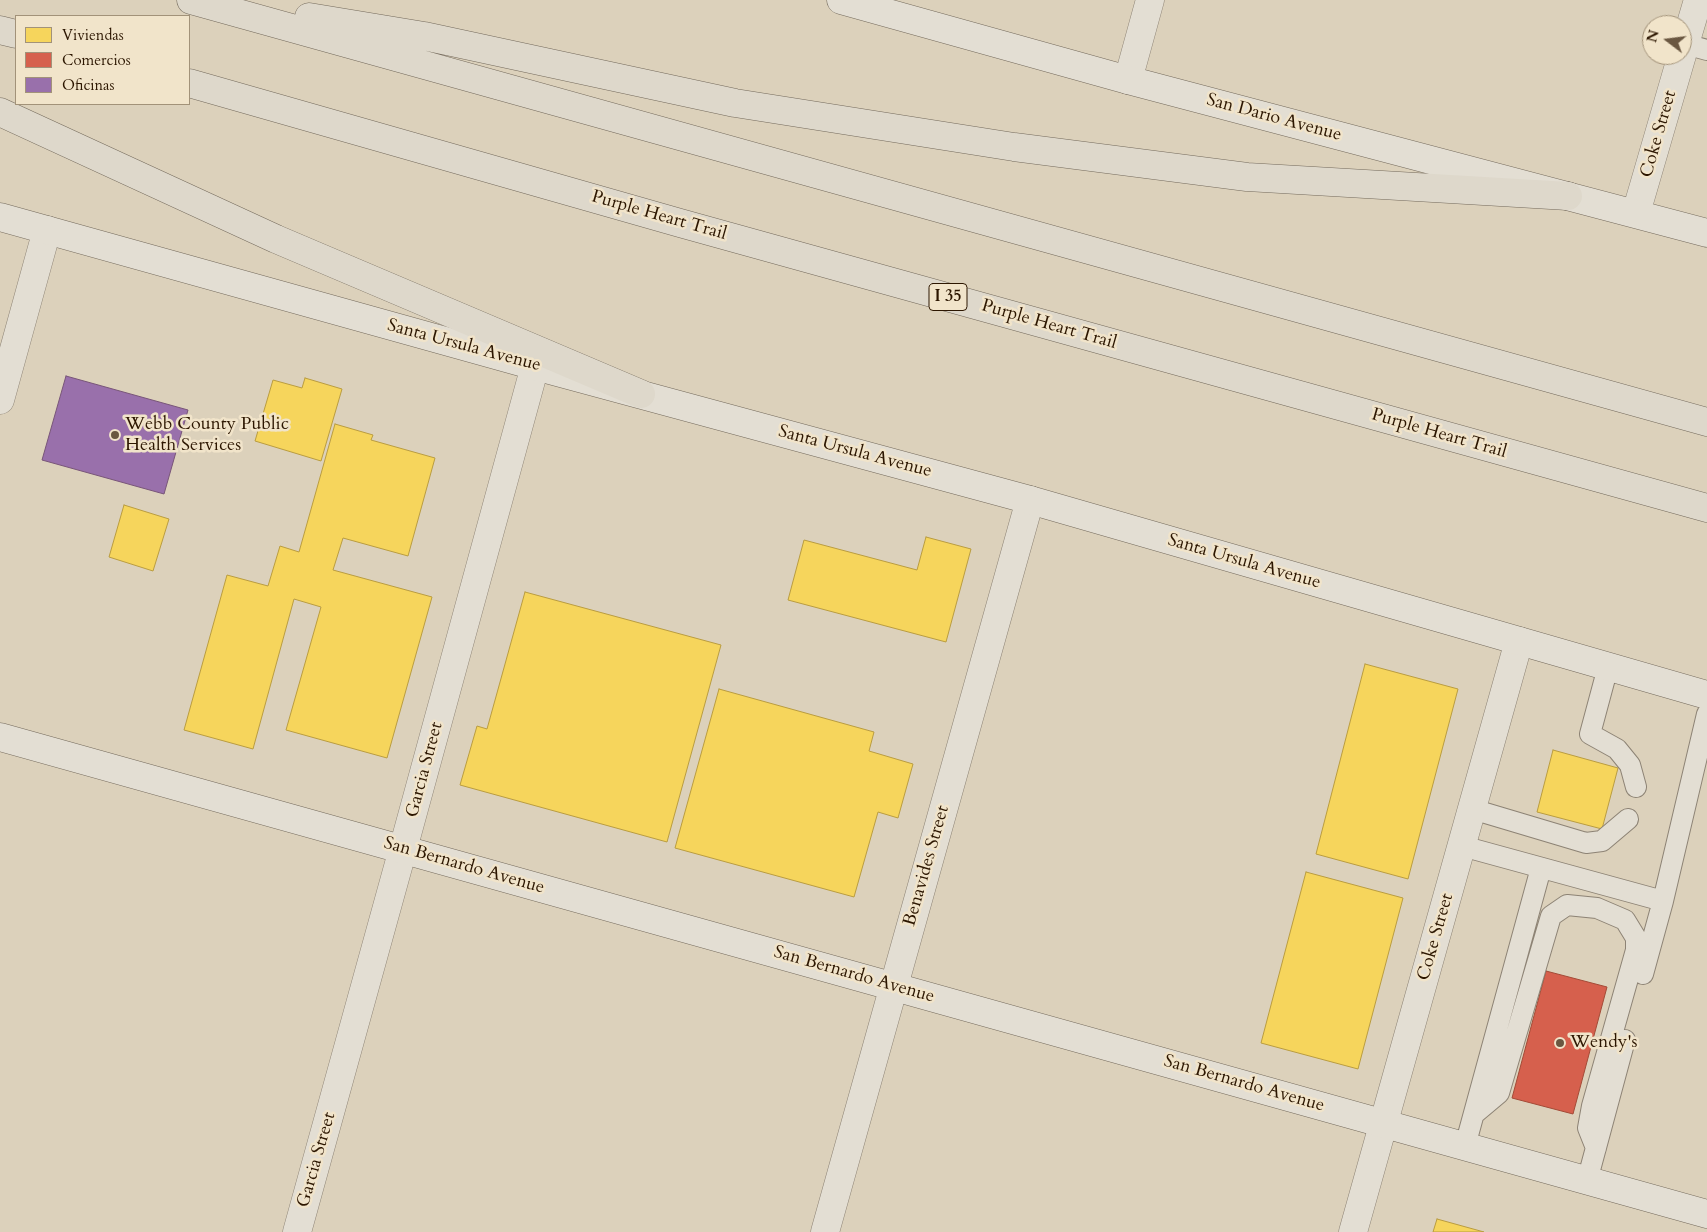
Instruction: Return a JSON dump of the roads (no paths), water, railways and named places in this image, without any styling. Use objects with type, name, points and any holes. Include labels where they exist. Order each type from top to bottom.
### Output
[{"type":"highway","points":[[191,0],[1707,422]]},
{"type":"highway","points":[[201,0],[424,36],[735,103],[1014,147],[1247,177],[1568,196]]},
{"type":"highway","points":[[0,30],[15,34]]},
{"type":"highway","name":"Purple Heart Trail","points":[[190,83],[671,220],[1707,508]]},
{"type":"highway","points":[[0,112],[276,239],[641,394]]},
{"type":"main road","name":"San Dario Avenue","points":[[841,0],[1128,80],[1707,233]]},
{"type":"main road","points":[[1128,80],[1150,0]]},
{"type":"main road","name":"Coke Street","points":[[1692,34],[1698,0]]},
{"type":"main road","name":"Coke Street","points":[[1636,214],[1684,65]]},
{"type":"main road","name":"Santa Ursula Avenue","points":[[0,217],[535,366],[1030,500],[1707,695]]},
{"type":"main road","points":[[0,400],[47,230]]},
{"type":"main road","name":"Garcia Street","points":[[296,1232],[535,366]]},
{"type":"main road","name":"Benavides Street","points":[[825,1232],[1030,500]]},
{"type":"main road","name":"Coke Street","points":[[1353,1232],[1519,642]]},
{"type":"main road","name":"San Bernardo Avenue","points":[[0,737],[1707,1214]]},
{"type":"lane","points":[[1608,667],[1590,734],[1617,748],[1630,765],[1636,787]]},
{"type":"lane","points":[[1587,1181],[1663,901],[1707,714]]},
{"type":"lane","points":[[1472,809],[1586,843],[1602,841],[1628,819]]},
{"type":"lane","points":[[1462,846],[1663,901]]},
{"type":"lane","points":[[1465,1146],[1541,868]]},
{"type":"lane","points":[[1474,1114],[1499,1093],[1551,916],[1568,905],[1597,908],[1625,920],[1636,938],[1636,950],[1592,1106],[1588,1128],[1596,1148]]},
{"type":"place","name":"Webb County Public Health Services","points":[[115,435]]},
{"type":"place","name":"Wendy's","points":[[1560,1043]]}]
